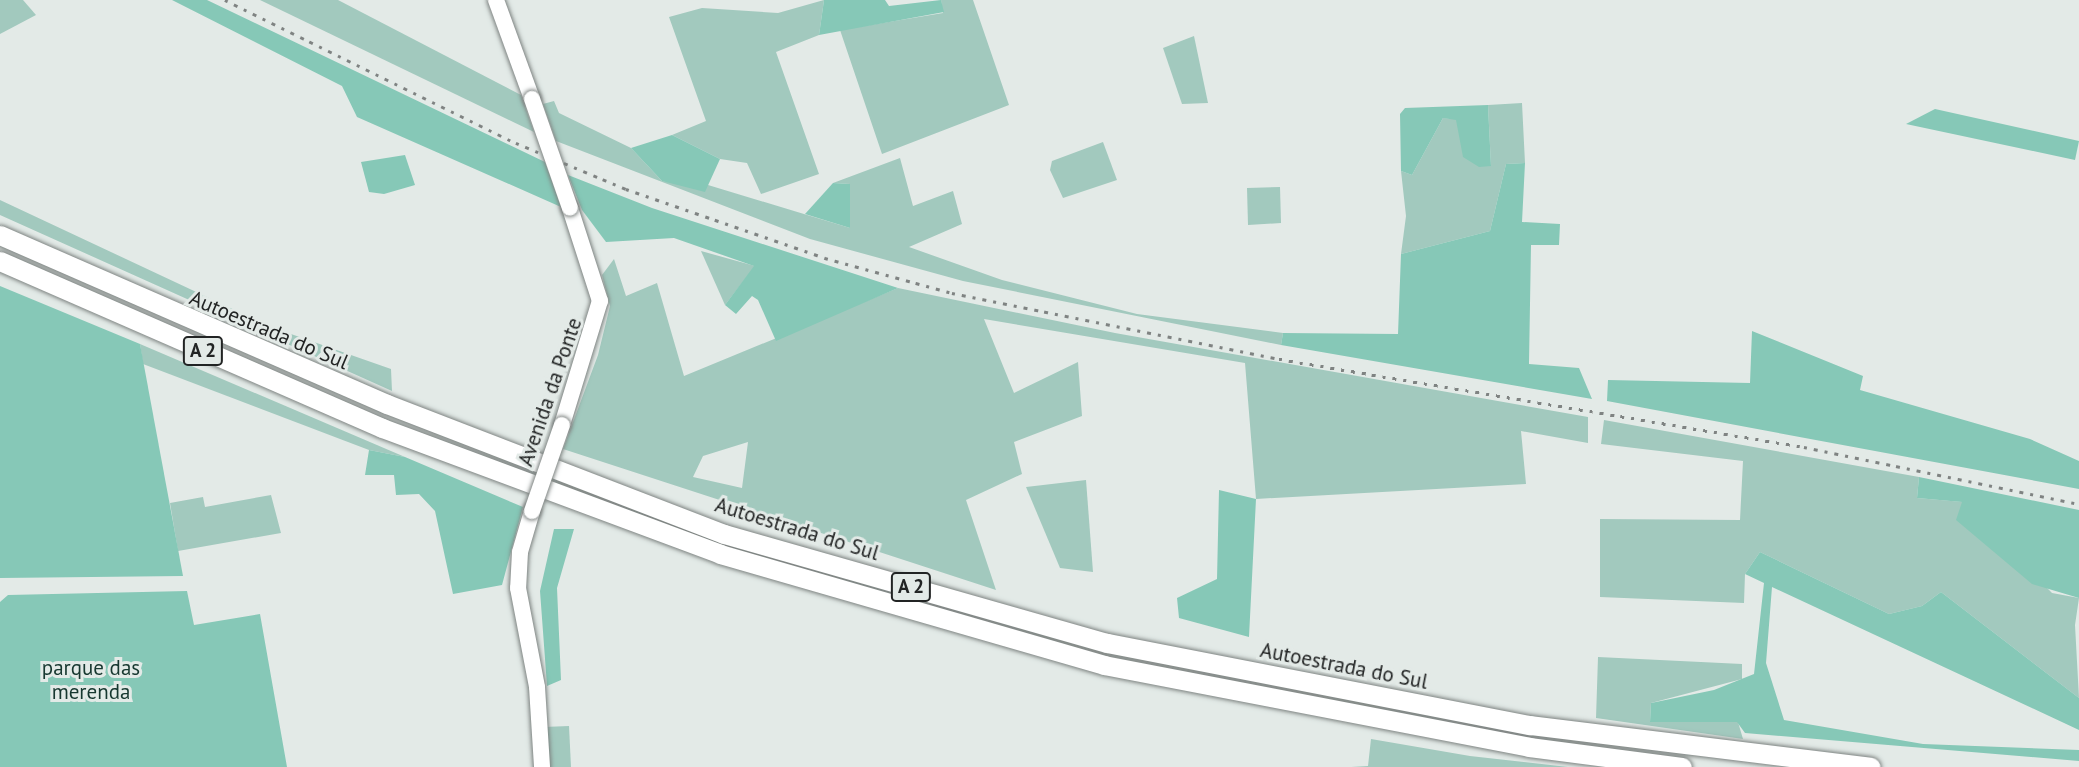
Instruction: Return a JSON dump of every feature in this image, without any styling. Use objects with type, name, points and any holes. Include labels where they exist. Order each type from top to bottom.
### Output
[{"type":"highway","name":"Autoestrada do Sul","points":[[0,235],[387,404],[724,534],[1094,639],[1530,725],[1870,767]]},
{"type":"highway","name":"A 2","points":[[0,262],[382,428],[720,554],[1104,665],[1529,747],[1682,767]]},
{"type":"street","name":"Avenida da Ponte","points":[[496,0],[600,301],[520,552],[518,588],[537,687],[542,767]]},
{"type":"green space","points":[[0,0],[23,0],[36,15],[0,34]]},
{"type":"green space","points":[[172,0],[207,0],[545,162],[561,207],[357,117],[342,86]]},
{"type":"green space","points":[[260,0],[338,0],[521,95],[534,132]]},
{"type":"green space","points":[[824,0],[819,35],[776,52],[819,174],[761,194],[747,163],[720,159],[672,135],[706,121],[669,17],[702,8],[778,13]]},
{"type":"green space","points":[[824,0],[885,0],[889,6],[941,0],[944,12],[819,35]]},
{"type":"green space","points":[[941,0],[973,0],[1009,105],[882,154],[840,30],[943,13]]},
{"type":"green space","points":[[1194,36],[1208,103],[1182,104],[1163,48]]},
{"type":"green space","points":[[554,101],[559,113],[631,148],[662,181],[708,185],[850,228],[850,184],[833,183],[900,158],[913,206],[953,191],[962,224],[909,247],[1002,280],[1137,314],[1283,333],[1281,345],[963,281],[810,239],[556,141],[543,104]]},
{"type":"green space","points":[[1522,103],[1525,163],[1506,164],[1490,231],[1401,254],[1406,216],[1401,171],[1412,175],[1443,118],[1456,119],[1491,166],[1488,105]]},
{"type":"green space","points":[[1488,105],[1491,166],[1479,167],[1463,157],[1456,120],[1443,118],[1412,175],[1401,171],[1400,114],[1405,108]]},
{"type":"green space","points":[[1935,109],[2079,141],[2075,160],[1906,124]]},
{"type":"green space","points":[[672,135],[720,159],[705,192],[662,181],[631,148]]},
{"type":"green space","points":[[1103,142],[1117,180],[1063,198],[1050,170],[1052,161]]},
{"type":"green space","points":[[405,155],[415,185],[384,194],[369,192],[361,162]]},
{"type":"green space","points":[[1525,163],[1522,222],[1560,224],[1559,245],[1531,245],[1529,364],[1579,368],[1592,399],[1281,345],[1283,333],[1398,334],[1401,254],[1490,231],[1506,164]]},
{"type":"green space","points":[[568,175],[652,208],[898,288],[776,341],[758,300],[752,296],[736,314],[725,305],[754,266],[674,238],[606,242],[582,210]]},
{"type":"green space","points":[[833,183],[850,184],[850,228],[805,214]]},
{"type":"green space","points":[[1280,187],[1281,223],[1248,225],[1247,188]]},
{"type":"green space","points":[[0,200],[271,327],[391,369],[392,391],[0,215]]},
{"type":"green space","points":[[701,251],[755,266],[725,305]]},
{"type":"green space","points":[[614,259],[626,296],[657,283],[684,376],[898,288],[1115,333],[1588,417],[1588,443],[1521,431],[1526,484],[1256,499],[1245,363],[984,319],[1014,393],[1078,362],[1082,416],[1014,442],[1022,474],[966,500],[996,590],[563,449],[598,355],[610,306],[602,275]],"holes":[[[748,442],[742,488],[693,477],[703,456]]]},
{"type":"green space","points":[[0,286],[140,344],[183,576],[0,578]]},
{"type":"green space","points":[[1752,331],[1863,376],[1860,390],[2030,439],[2079,461],[2079,489],[1607,401],[1608,380],[1750,383]]},
{"type":"green space","points":[[140,344],[405,457],[369,450],[143,364]]},
{"type":"green space","points":[[1604,420],[1919,477],[1917,498],[1963,502],[2052,593],[2079,598],[2075,625],[2079,698],[1941,592],[1922,606],[1889,614],[1760,552],[1745,574],[1744,603],[1600,597],[1600,519],[1740,520],[1743,461],[1601,444]]},
{"type":"green space","points":[[369,450],[405,457],[523,507],[502,585],[453,594],[435,511],[419,494],[396,495],[394,475],[365,475]]},
{"type":"green space","points":[[1919,477],[2079,510],[2079,598],[2032,584],[1956,520],[1962,502],[1917,498]]},
{"type":"green space","points":[[1086,480],[1093,572],[1060,568],[1026,487]]},
{"type":"green space","points":[[1219,490],[1256,499],[1249,637],[1179,618],[1177,598],[1217,579]]},
{"type":"green space","points":[[271,495],[281,533],[178,551],[170,503],[203,497],[205,507]]},
{"type":"green space","points":[[554,529],[574,529],[557,588],[561,680],[547,686],[540,591]]},
{"type":"green space","points":[[1760,552],[1889,614],[1922,606],[1941,592],[2079,698],[2079,730],[1772,587],[1766,663],[1784,720],[1923,744],[2079,750],[2079,761],[1745,733],[1737,722],[1650,722],[1651,703],[1714,690],[1754,674],[1764,583],[1745,574]]},
{"type":"green space","name":"parque das merenda","points":[[187,591],[194,625],[260,614],[287,767],[0,767],[0,602],[8,595]]},
{"type":"green space","points":[[1598,657],[1742,664],[1742,679],[1651,703],[1650,722],[1738,722],[1743,739],[1596,718]]},
{"type":"green space","points":[[569,726],[571,767],[546,767],[544,727]]},
{"type":"green space","points":[[1371,739],[1470,756],[1568,767],[1351,767],[1368,766]]},
{"type":"railway","points":[[225,0],[516,143],[626,189],[825,258],[952,293],[1279,359],[1804,447],[2079,504]]}]
